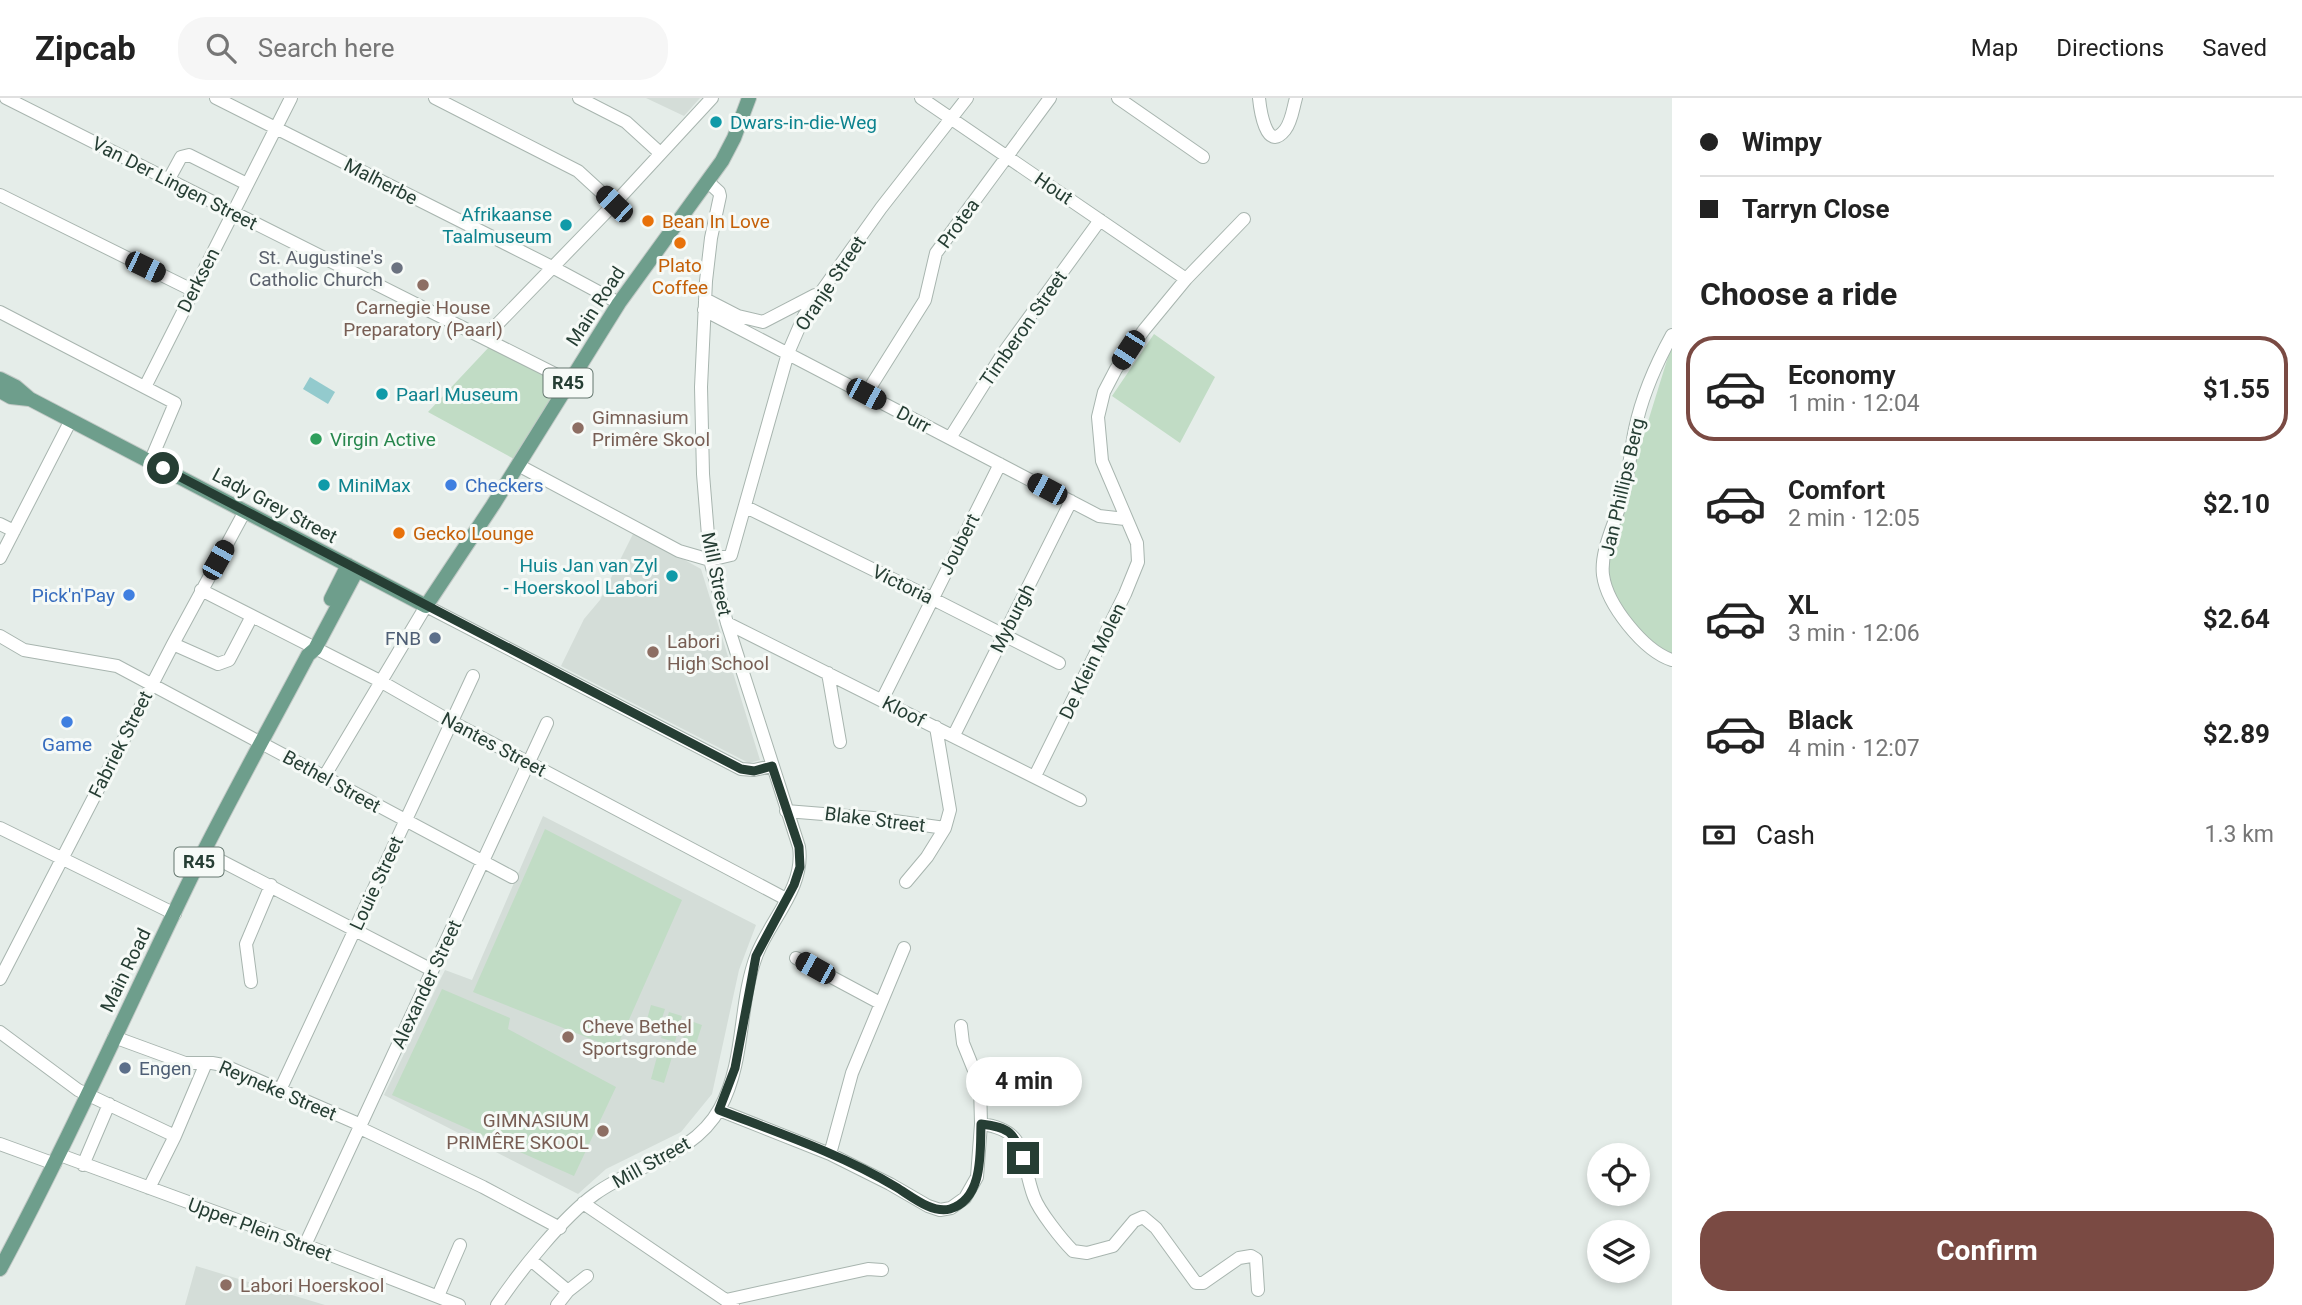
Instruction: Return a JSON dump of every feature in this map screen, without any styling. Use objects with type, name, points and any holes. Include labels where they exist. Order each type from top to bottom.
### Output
[{"type":"main road","name":"Main Road","points":[[426,606],[619,303],[727,152],[749,98]]},
{"type":"main road","name":"Lady Grey Street","points":[[0,379],[16,387],[30,399],[426,606]]},
{"type":"main road","name":"Lady Grey Street","points":[[0,391],[11,397],[30,399]]},
{"type":"main road","name":"R45","points":[[311,650],[352,568]]},
{"type":"main road","points":[[388,586],[424,590],[435,584],[449,570]]},
{"type":"main road","name":"Main Road","points":[[0,1268],[57,1159],[204,852],[311,650]]},
{"type":"street","points":[[0,110],[6,98]]},
{"type":"street","name":"Van Der Lingen Street","points":[[6,98],[569,381]]},
{"type":"street","name":"Malherbe","points":[[216,98],[619,303]]},
{"type":"street","name":"Derksen","points":[[145,387],[291,98]]},
{"type":"street","points":[[435,98],[449,101],[578,171],[614,204]]},
{"type":"street","points":[[579,98],[626,122],[660,153]]},
{"type":"street","name":"Hout","points":[[921,98],[1186,279]]},
{"type":"street","name":"Oranje Street","points":[[710,560],[731,555],[788,353],[804,316],[818,293],[967,98]]},
{"type":"street","name":"Protea","points":[[866,394],[925,300],[936,253],[1050,98]]},
{"type":"street","points":[[1118,98],[1203,157]]},
{"type":"street","points":[[1259,98],[1262,124],[1275,135],[1280,134],[1287,126],[1296,98]]},
{"type":"street","points":[[484,338],[554,268],[709,100]]},
{"type":"street","points":[[169,179],[181,157],[189,155],[247,184]]},
{"type":"street","name":"Mill Street","points":[[497,1305],[583,1203],[608,1185],[681,1148],[698,1135],[719,1110],[735,1068],[756,956],[798,875],[799,847],[727,623],[710,560],[701,435],[705,304],[711,238],[720,199],[719,192],[707,181]]},
{"type":"street","points":[[0,195],[192,290]]},
{"type":"street","points":[[1125,519],[1102,461],[1098,425],[1104,392],[1128,350],[1186,279],[1244,219]]},
{"type":"street","name":"Timberon Street","points":[[950,438],[1003,352],[1100,220]]},
{"type":"street","points":[[705,304],[763,322],[818,293]]},
{"type":"street","name":"Durr","points":[[705,304],[788,353],[1099,516],[1125,519]]},
{"type":"street","points":[[0,312],[175,403],[150,462]]},
{"type":"street","name":"Jan Phillips Berg","points":[[1672,335],[1658,361],[1635,427],[1624,494],[1606,550],[1603,577],[1610,595],[1635,633],[1652,650],[1672,660]]},
{"type":"street","points":[[0,558],[71,420]]},
{"type":"street","name":"Joubert","points":[[882,700],[1000,464]]},
{"type":"street","points":[[518,465],[679,551],[710,560]]},
{"type":"street","name":"Myburgh","points":[[954,735],[1071,501]]},
{"type":"street","name":"Victoria","points":[[746,507],[1059,663]]},
{"type":"street","name":"Fabriek Street","points":[[0,979],[201,590],[245,511]]},
{"type":"street","name":"De Klein Molen","points":[[1035,776],[1137,569],[1137,543],[1125,519]]},
{"type":"street","points":[[0,524],[14,531]]},
{"type":"street","name":"Nantes Street","points":[[201,590],[311,650],[380,681],[450,721],[786,898]]},
{"type":"street","points":[[324,777],[426,606],[741,769],[754,771],[772,766]]},
{"type":"street","points":[[173,644],[218,664],[224,663],[229,660],[252,616]]},
{"type":"street","name":"Kloof","points":[[727,623],[1080,800]]},
{"type":"street","name":"Bethel Street","points":[[0,636],[24,650],[117,666],[512,877]]},
{"type":"street","points":[[828,673],[840,742]]},
{"type":"street","name":"Louie Street","points":[[280,1090],[473,676]]},
{"type":"street","name":"Alexander Street","points":[[306,1245],[547,723]]},
{"type":"street","name":"Blake Street","points":[[786,811],[873,818],[945,828],[950,810],[936,727]]},
{"type":"street","points":[[906,882],[928,857],[945,828]]},
{"type":"street","points":[[0,829],[174,914]]},
{"type":"street","points":[[204,852],[432,970]]},
{"type":"street","points":[[251,982],[246,943],[271,885]]},
{"type":"street","points":[[830,1154],[852,1073],[904,948]]},
{"type":"street","points":[[796,958],[880,1003]]},
{"type":"street","points":[[719,1110],[830,1154],[928,1206],[940,1210],[951,1208],[965,1198],[977,1177],[981,1124],[980,1085],[963,1043],[961,1026]]},
{"type":"street","points":[[0,1032],[88,1095],[175,1136]]},
{"type":"street","name":"Reyneke Street","points":[[114,1037],[186,1063],[223,1065],[360,1127],[560,1228]]},
{"type":"street","points":[[149,1188],[206,1063]]},
{"type":"street","points":[[980,1085],[1017,1083],[1033,1089]]},
{"type":"street","points":[[83,1165],[109,1104]]},
{"type":"street","points":[[981,1124],[1006,1129],[1016,1138],[1035,1199],[1073,1251],[1087,1253],[1113,1246],[1134,1222],[1143,1217],[1156,1228],[1196,1283],[1203,1283],[1239,1258],[1251,1256],[1256,1259],[1258,1290]]},
{"type":"street","name":"Upper Plein Street","points":[[0,1144],[83,1165],[149,1188],[306,1245],[459,1305]]},
{"type":"street","points":[[583,1203],[730,1303],[868,1269],[881,1270]]},
{"type":"street","points":[[438,1296],[460,1245]]},
{"type":"street","points":[[532,1261],[568,1291]]},
{"type":"street","points":[[557,1305],[568,1291],[587,1276]]},
{"type":"shaded area","points":[[646,98],[700,98],[684,116]]},
{"type":"shaded area","points":[[634,532],[701,569],[760,760],[749,763],[561,666],[584,619],[600,600]]},
{"type":"shaded area","name":"Cheve Bethel Sportsgronde","points":[[543,816],[756,925],[739,970],[712,1094],[681,1132],[606,1169],[578,1194],[384,1095],[445,970],[472,980]]},
{"type":"shaded area","name":"Labori Hoerskool","points":[[196,1266],[325,1305],[185,1305]]},
{"type":"green space","points":[[1154,334],[1215,377],[1180,443],[1112,396]]},
{"type":"green space","points":[[1672,344],[1672,660],[1664,657],[1607,591],[1611,541]]},
{"type":"green space","points":[[490,346],[562,384],[514,459],[428,412]]},
{"type":"green space","points":[[545,829],[682,900],[616,1049],[473,992]]},
{"type":"green space","points":[[442,989],[510,1018],[508,1029],[616,1087],[574,1176],[392,1095]]},
{"type":"green space","points":[[651,1005],[665,1009],[657,1034],[644,1030]]},
{"type":"green space","points":[[669,1012],[682,1016],[675,1042],[661,1038]]},
{"type":"green space","points":[[688,1020],[702,1025],[694,1050],[681,1046]]},
{"type":"green space","points":[[658,1053],[672,1057],[664,1083],[651,1079]]},
{"type":"water","points":[[310,377],[335,392],[328,404],[303,389]]},
{"type":"place","name":"Dwars-in-die-Weg","points":[[716,122]]},
{"type":"place","name":"Bean In Love","points":[[648,221]]},
{"type":"place","name":"Afrikaanse Taalmuseum","points":[[566,225]]},
{"type":"place","name":"Plato Coffee","points":[[680,243]]},
{"type":"place","name":"St. Augustine's Catholic Church","points":[[397,268]]},
{"type":"place","name":"Carnegie House Preparatory (Paarl)","points":[[423,285]]},
{"type":"place","name":"Paarl Museum","points":[[382,394]]},
{"type":"place","name":"Gimnasium Primêre Skool","points":[[578,428]]},
{"type":"place","name":"Virgin Active","points":[[316,439]]},
{"type":"place","name":"MiniMax","points":[[324,485]]},
{"type":"place","name":"Checkers","points":[[451,485]]},
{"type":"place","name":"Gecko Lounge","points":[[399,533]]},
{"type":"place","name":"Huis Jan van Zyl - Hoerskool Labori","points":[[672,576]]},
{"type":"place","name":"Pick'n'Pay","points":[[129,595]]},
{"type":"place","name":"FNB","points":[[435,638]]},
{"type":"place","name":"Labori High School","points":[[653,652]]},
{"type":"place","name":"Game","points":[[67,722]]},
{"type":"place","name":"Cheve Bethel Sportsgronde","points":[[568,1037]]},
{"type":"place","name":"Engen","points":[[125,1068]]},
{"type":"place","name":"GIMNASIUM PRIMÊRE SKOOL","points":[[603,1131]]},
{"type":"place","name":"Labori Hoerskool","points":[[226,1285]]},
{"type":"route","points":[[163,468],[741,769],[754,771],[772,766],[799,847],[800,867],[794,885],[756,956],[735,1068],[719,1110],[830,1154],[940,1210],[959,1204],[975,1183],[979,1167],[981,1124],[1006,1129],[1016,1138],[1023,1158]]}]
